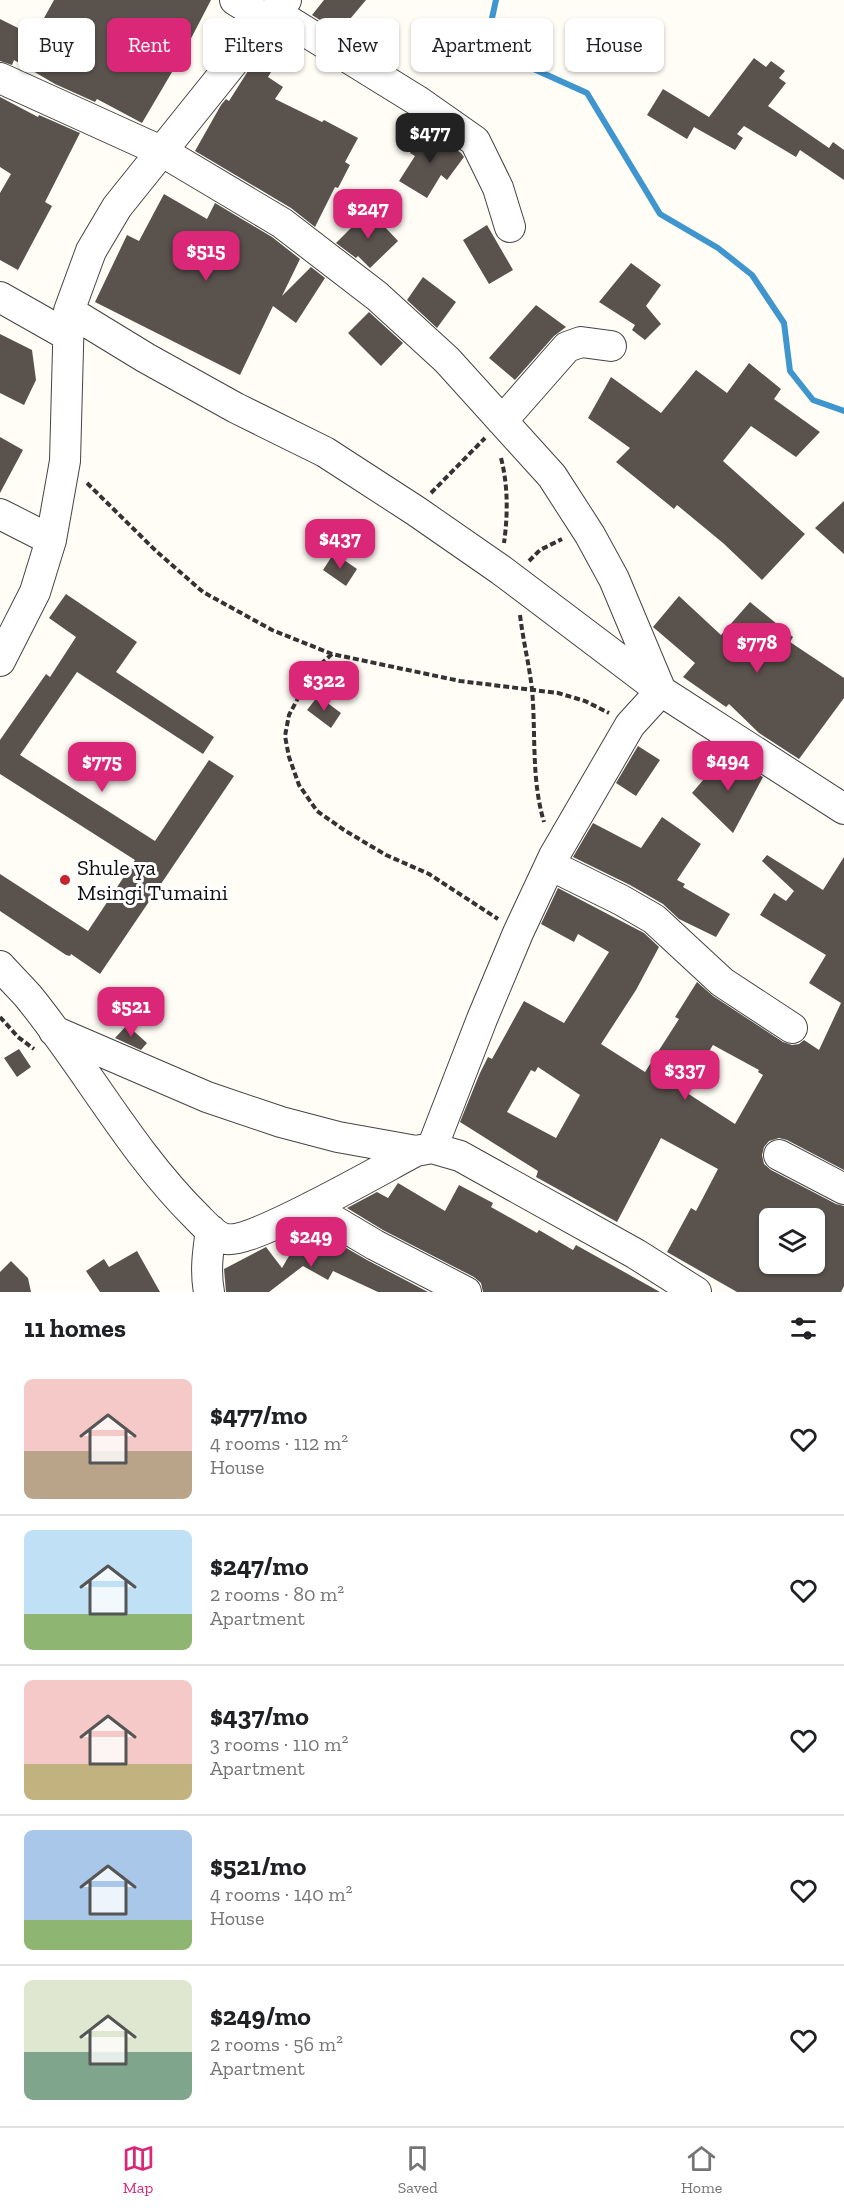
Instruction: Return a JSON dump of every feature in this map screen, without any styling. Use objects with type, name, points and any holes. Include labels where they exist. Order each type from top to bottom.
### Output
[{"type":"street","points":[[235,0],[276,11],[418,101],[475,141],[498,188],[510,227]]},
{"type":"street","points":[[0,661],[35,592],[51,540],[64,461],[68,323],[91,251],[117,207],[276,11]]},
{"type":"street","points":[[0,78],[163,152],[282,223],[377,296],[447,360],[498,426],[552,476],[590,535],[614,579],[662,691]]},
{"type":"street","points":[[0,297],[68,323],[146,358],[236,408],[325,453],[416,511],[508,576],[662,691],[839,797]]},
{"type":"street","points":[[498,426],[567,347],[581,342],[611,346]]},
{"type":"street","points":[[0,514],[51,540]]},
{"type":"street","points":[[0,966],[28,996],[129,1136],[176,1196],[211,1230],[226,1239],[247,1237],[424,1150],[552,860],[630,725],[662,691]]},
{"type":"street","points":[[552,860],[654,919],[722,982],[792,1029]]},
{"type":"street","points":[[54,1031],[207,1097],[281,1122],[338,1137],[460,1156],[636,1254],[696,1292]]},
{"type":"street","points":[[779,1155],[844,1189]]},
{"type":"street","points":[[311,1207],[375,1245],[466,1292]]},
{"type":"street","points":[[209,1292],[207,1256],[211,1230]]},
{"type":"path","points":[[416,511],[451,471],[498,426]]},
{"type":"path","points":[[498,426],[506,488],[508,576],[531,688],[540,808],[552,860]]},
{"type":"path","points":[[64,461],[156,551],[203,591],[272,630],[332,654],[460,681],[558,693],[585,701],[630,725]]},
{"type":"path","points":[[508,576],[540,550],[568,537],[590,535]]},
{"type":"path","points":[[332,654],[312,672],[290,715],[285,736],[289,757],[299,785],[317,811],[344,830],[386,855],[429,874],[518,933]]},
{"type":"building","points":[[54,0],[211,0],[191,38],[191,18],[107,18],[107,72],[172,72],[142,123],[97,99],[95,102],[34,72],[95,72],[95,18],[44,18]]},
{"type":"building","points":[[324,0],[366,0],[351,18],[317,18],[312,15]]},
{"type":"building","points":[[0,19],[18,28],[18,62],[14,60],[12,65],[0,61]]},
{"type":"building","points":[[754,58],[766,67],[771,61],[785,71],[779,78],[786,83],[768,106],[829,148],[833,142],[844,150],[844,180],[800,150],[796,157],[744,126],[737,134],[743,138],[735,150],[694,127],[687,139],[647,115],[663,89],[709,117]]},
{"type":"building","points":[[247,72],[271,72],[268,77],[283,87],[275,99],[322,122],[324,120],[358,138],[345,162],[350,165],[338,188],[335,187],[315,227],[291,208],[195,151],[221,105],[226,99],[229,101]]},
{"type":"building","points":[[0,97],[38,117],[39,115],[80,133],[45,202],[52,206],[18,270],[0,260],[0,193],[11,174],[0,167]]},
{"type":"building","points":[[427,129],[464,157],[447,180],[441,175],[427,198],[399,181],[415,156],[410,153]]},
{"type":"building","points":[[164,194],[207,219],[215,203],[272,237],[300,259],[282,296],[311,267],[325,278],[296,323],[273,306],[240,375],[95,302],[127,235],[139,241]]},
{"type":"building","points":[[369,210],[398,241],[370,268],[358,256],[356,258],[336,243]]},
{"type":"building","points":[[487,225],[513,270],[489,284],[463,240]]},
{"type":"building","points":[[631,263],[661,285],[646,306],[661,324],[645,340],[632,330],[635,325],[599,302]]},
{"type":"building","points":[[423,277],[456,302],[437,328],[407,300]]},
{"type":"building","points":[[536,305],[566,327],[554,336],[515,380],[489,358]]},
{"type":"building","points":[[369,312],[403,343],[381,366],[348,333]]},
{"type":"building","points":[[0,334],[32,350],[36,380],[24,405],[0,393]]},
{"type":"building","points":[[749,363],[781,389],[774,399],[820,432],[796,457],[751,426],[723,461],[805,534],[762,580],[723,543],[677,505],[674,509],[616,462],[630,448],[588,418],[611,377],[661,413],[696,370],[727,393]]},
{"type":"building","points":[[0,437],[23,450],[0,493]]},
{"type":"building","points":[[844,501],[844,554],[815,528]]},
{"type":"building","points":[[334,553],[357,569],[346,586],[323,570]]},
{"type":"building","points":[[66,594],[137,642],[116,672],[214,737],[203,754],[77,672],[20,755],[155,841],[209,760],[234,776],[100,974],[71,954],[66,955],[0,911],[0,874],[88,931],[135,860],[0,774],[0,740],[46,674],[50,677],[76,637],[49,618]]},
{"type":"building","points":[[679,596],[721,635],[750,602],[793,637],[790,642],[844,678],[844,698],[799,759],[759,733],[729,704],[726,707],[683,677],[695,663],[653,627]]},
{"type":"building","points":[[318,696],[341,713],[331,728],[307,710]]},
{"type":"building","points":[[638,746],[660,760],[636,796],[616,783]]},
{"type":"building","points":[[722,758],[763,777],[733,833],[692,793]]},
{"type":"building","points":[[662,817],[701,844],[677,880],[685,884],[683,887],[730,914],[716,937],[679,919],[663,904],[630,885],[573,857],[593,823],[641,848]]},
{"type":"building","points":[[767,855],[823,890],[844,857],[844,1170],[779,1138],[769,1141],[762,1155],[764,1164],[771,1170],[844,1206],[844,1286],[841,1292],[737,1292],[667,1252],[691,1208],[696,1211],[718,1169],[661,1138],[617,1222],[536,1177],[538,1171],[460,1122],[488,1057],[492,1059],[524,1001],[564,1023],[609,952],[578,934],[574,942],[541,924],[558,888],[644,933],[659,947],[636,990],[601,1044],[645,1072],[679,1019],[675,1017],[697,982],[713,996],[783,1042],[792,1045],[804,1040],[819,1050],[841,1003],[809,983],[826,955],[760,915],[774,893],[786,901],[794,891],[762,861]],"holes":[[[713,1045],[759,1070],[758,1072],[763,1075],[735,1124],[684,1091]],[[538,1067],[580,1095],[556,1138],[507,1112],[531,1070],[535,1072]]]},
{"type":"building","points":[[127,1025],[147,1043],[141,1050],[115,1038]]},
{"type":"building","points":[[19,1049],[31,1067],[17,1077],[4,1058]]},
{"type":"building","points":[[398,1183],[445,1211],[459,1185],[493,1203],[491,1207],[537,1233],[539,1230],[573,1250],[576,1245],[660,1292],[483,1292],[481,1283],[474,1277],[383,1230],[347,1208],[377,1192],[388,1198]]},
{"type":"building","points":[[310,1227],[428,1292],[378,1292],[333,1271],[328,1280],[303,1266],[269,1292],[226,1292],[224,1269],[266,1247],[282,1268],[304,1230]]},
{"type":"building","points":[[137,1251],[160,1292],[100,1292],[86,1271],[104,1259],[109,1267]]},
{"type":"building","points":[[11,1261],[28,1278],[31,1292],[0,1292],[0,1272]]},
{"type":"waterway","points":[[496,0],[492,18],[505,56],[587,93],[660,214],[718,248],[752,275],[784,323],[790,371],[813,400],[844,411]]},
{"type":"place","name":"Shule ya Msingi Tumaini","points":[[65,880]]}]
